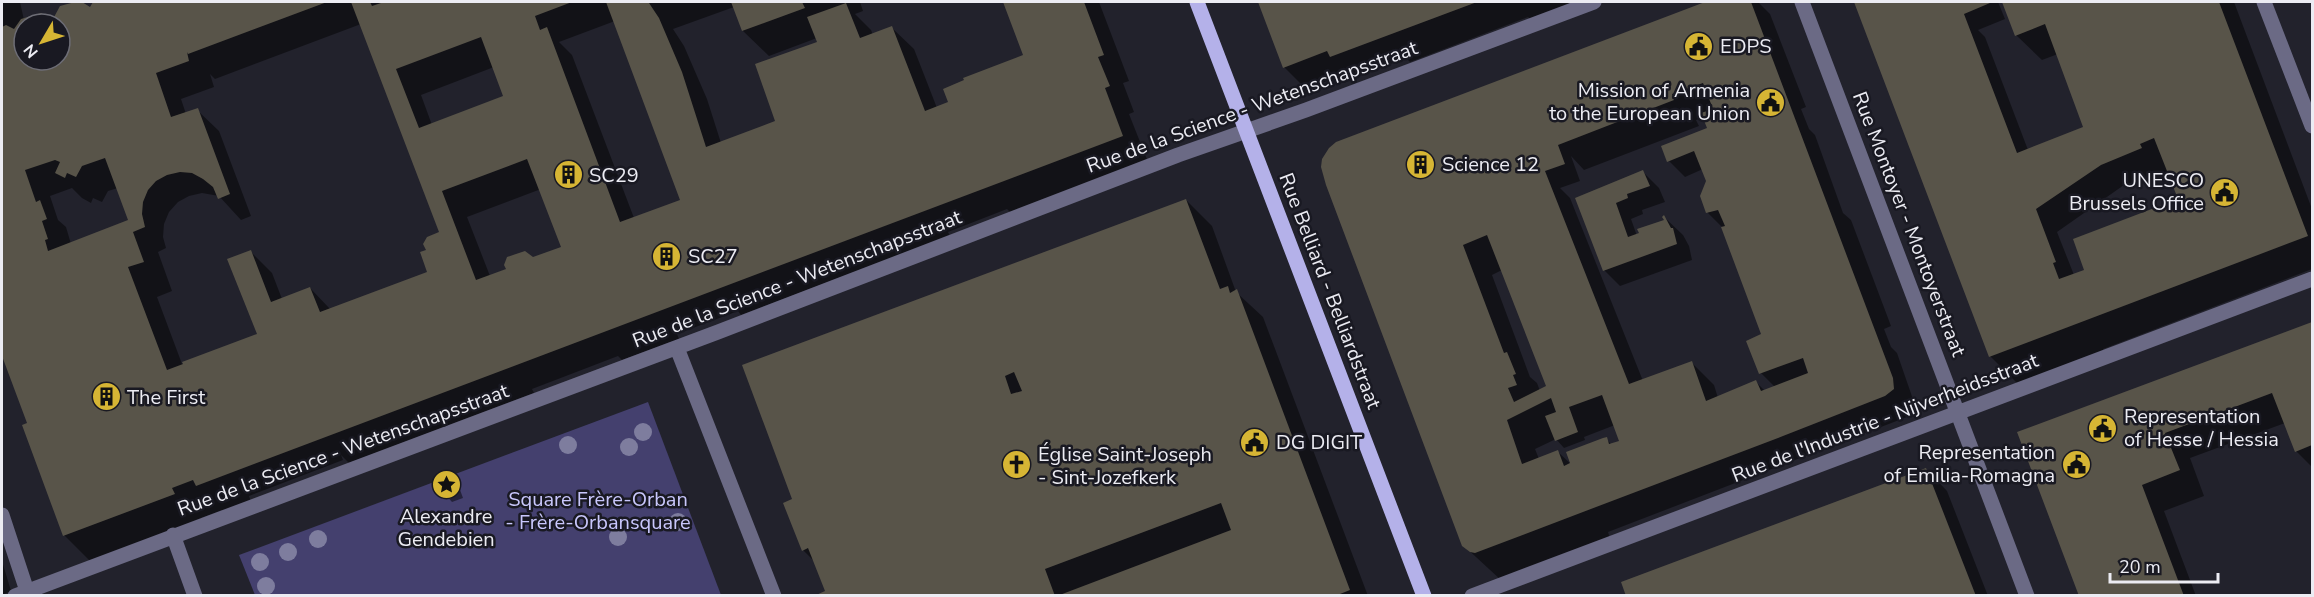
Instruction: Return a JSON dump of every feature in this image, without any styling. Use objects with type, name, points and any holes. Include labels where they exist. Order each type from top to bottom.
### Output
[{"type":"main road","name":"Rue Belliard - Belliardstraat","points":[[1197,2],[1424,596]]},
{"type":"street","name":"Rue de la Science - Wetenschapsstraat","points":[[21,593],[677,348],[1178,155],[1594,2]]},
{"type":"street","name":"Rue Montoyer - Montoyerstraat","points":[[1802,2],[2027,596]]},
{"type":"street","points":[[2264,2],[2313,126]]},
{"type":"street","name":"Rue de l'Industrie - Nijverheidsstraat","points":[[1472,596],[2313,279]]},
{"type":"street","points":[[677,348],[774,596]]},
{"type":"street","points":[[2,515],[21,593]]},
{"type":"street","points":[[173,535],[195,596]]},
{"type":"green space","name":"Square Frère-Orban - Frère-Orbansquare","points":[[648,402],[721,595],[255,595],[239,555]]},
{"type":"building","points":[[75,2],[82,2],[90,7],[93,2],[327,2],[188,54],[187,52],[189,61],[156,73],[171,117],[198,108],[230,194],[218,199],[213,187],[203,179],[192,173],[180,172],[156,181],[148,190],[143,202],[142,214],[145,227],[133,232],[144,262],[128,267],[167,370],[183,364],[182,362],[257,334],[227,259],[251,250],[271,302],[310,287],[320,312],[427,272],[420,252],[426,250],[423,244],[427,237],[439,232],[351,2],[370,2],[372,6],[384,2],[572,2],[535,16],[540,30],[547,27],[620,222],[680,200],[606,2],[653,2],[649,3],[659,18],[682,72],[706,147],[775,121],[755,64],[817,42],[807,17],[846,3],[860,38],[892,26],[925,111],[948,102],[943,89],[964,80],[963,78],[1023,55],[1003,2],[1084,2],[1104,55],[1098,57],[1110,86],[1105,88],[1123,136],[196,486],[193,480],[172,488],[175,494],[63,536],[22,425],[27,423],[2,356],[2,27],[6,25],[12,28],[12,72],[72,72],[72,12],[57,12],[60,6]],"holes":[[[481,37],[503,96],[419,128],[396,69]],[[105,158],[128,220],[48,251],[45,240],[48,239],[42,221],[47,219],[40,200],[36,202],[25,170],[55,160],[60,162],[55,173],[65,178],[67,173],[76,177],[82,166]],[[527,159],[561,247],[533,257],[525,251],[507,257],[504,265],[506,269],[476,280],[442,191]]]},
{"type":"building","points":[[731,2],[802,2],[805,8],[742,31]]},
{"type":"building","points":[[1258,2],[1477,2],[1330,57],[1327,51],[1283,68]]},
{"type":"building","points":[[1705,2],[1751,2],[1893,378],[1894,389],[1885,396],[1783,436],[1475,553],[1470,552],[1462,546],[1326,185],[1321,167],[1322,159],[1336,142]],"holes":[[[1703,83],[1713,109],[1701,113],[1707,128],[1661,146],[1667,162],[1694,151],[1706,181],[1700,196],[1706,213],[1718,210],[1725,226],[1721,227],[1761,334],[1746,341],[1759,374],[1803,358],[1808,373],[1761,391],[1756,380],[1706,401],[1692,361],[1629,384],[1545,171],[1565,164],[1558,145],[1674,100],[1672,94]],[[1487,235],[1546,386],[1514,402],[1508,388],[1517,385],[1513,375],[1516,374],[1507,352],[1504,353],[1463,245]],[[1602,395],[1619,441],[1609,444],[1607,437],[1566,452],[1570,463],[1564,466],[1558,450],[1522,464],[1507,420],[1551,398],[1556,412],[1545,416],[1555,441],[1578,432],[1569,407]]]},
{"type":"building","points":[[1854,2],[1989,2],[1964,14],[2017,153],[2083,127],[2045,24],[2015,36],[2002,2],[2219,2],[2308,236],[1989,357]],"holes":[[[2154,138],[2178,199],[2073,239],[2084,270],[2059,279],[2053,263],[2056,262],[2036,209],[2101,165],[2142,148],[2140,144]]]},
{"type":"building","points":[[1643,170],[1650,186],[1627,194],[1628,198],[1616,203],[1628,237],[1639,233],[1637,229],[1664,220],[1662,217],[1664,215],[1673,228],[1677,244],[1603,271],[1575,198]]},
{"type":"building","points":[[1186,199],[1220,289],[1228,286],[1230,293],[1237,289],[1350,590],[1335,596],[1057,596],[1231,530],[1221,503],[1045,569],[1055,596],[814,596],[825,591],[808,548],[802,551],[783,503],[792,499],[742,365]],"holes":[[[1014,372],[1022,391],[1011,394],[1005,376]]]},
{"type":"building","points":[[2312,322],[2312,445],[2295,452],[2272,393],[2165,433],[2180,470],[2142,485],[2184,596],[2079,596],[2017,432]]},
{"type":"building","points":[[1926,468],[1976,596],[1626,596],[1621,582]]},
{"type":"building","points":[[451,477],[455,490],[443,494],[438,482]]},
{"type":"place","name":"EDPS","points":[[1699,46]]},
{"type":"place","name":"Mission of Armenia to the European Union","points":[[1771,102]]},
{"type":"place","name":"Science 12","points":[[1421,164]]},
{"type":"place","name":"SC29","points":[[568,175]]},
{"type":"place","name":"UNESCO Brussels Office","points":[[2225,192]]},
{"type":"place","name":"SC27","points":[[667,256]]},
{"type":"place","name":"The First","points":[[106,397]]},
{"type":"place","name":"Representation of Hesse / Hessia","points":[[2103,428]]},
{"type":"place","name":"DG DIGIT","points":[[1255,442]]},
{"type":"place","name":"Representation of Emilia-Romagna","points":[[2076,464]]},
{"type":"place","name":"Église Saint-Joseph - Sint-Jozefkerk","points":[[1017,465]]},
{"type":"place","name":"Alexandre Gendebien","points":[[446,485]]}]
